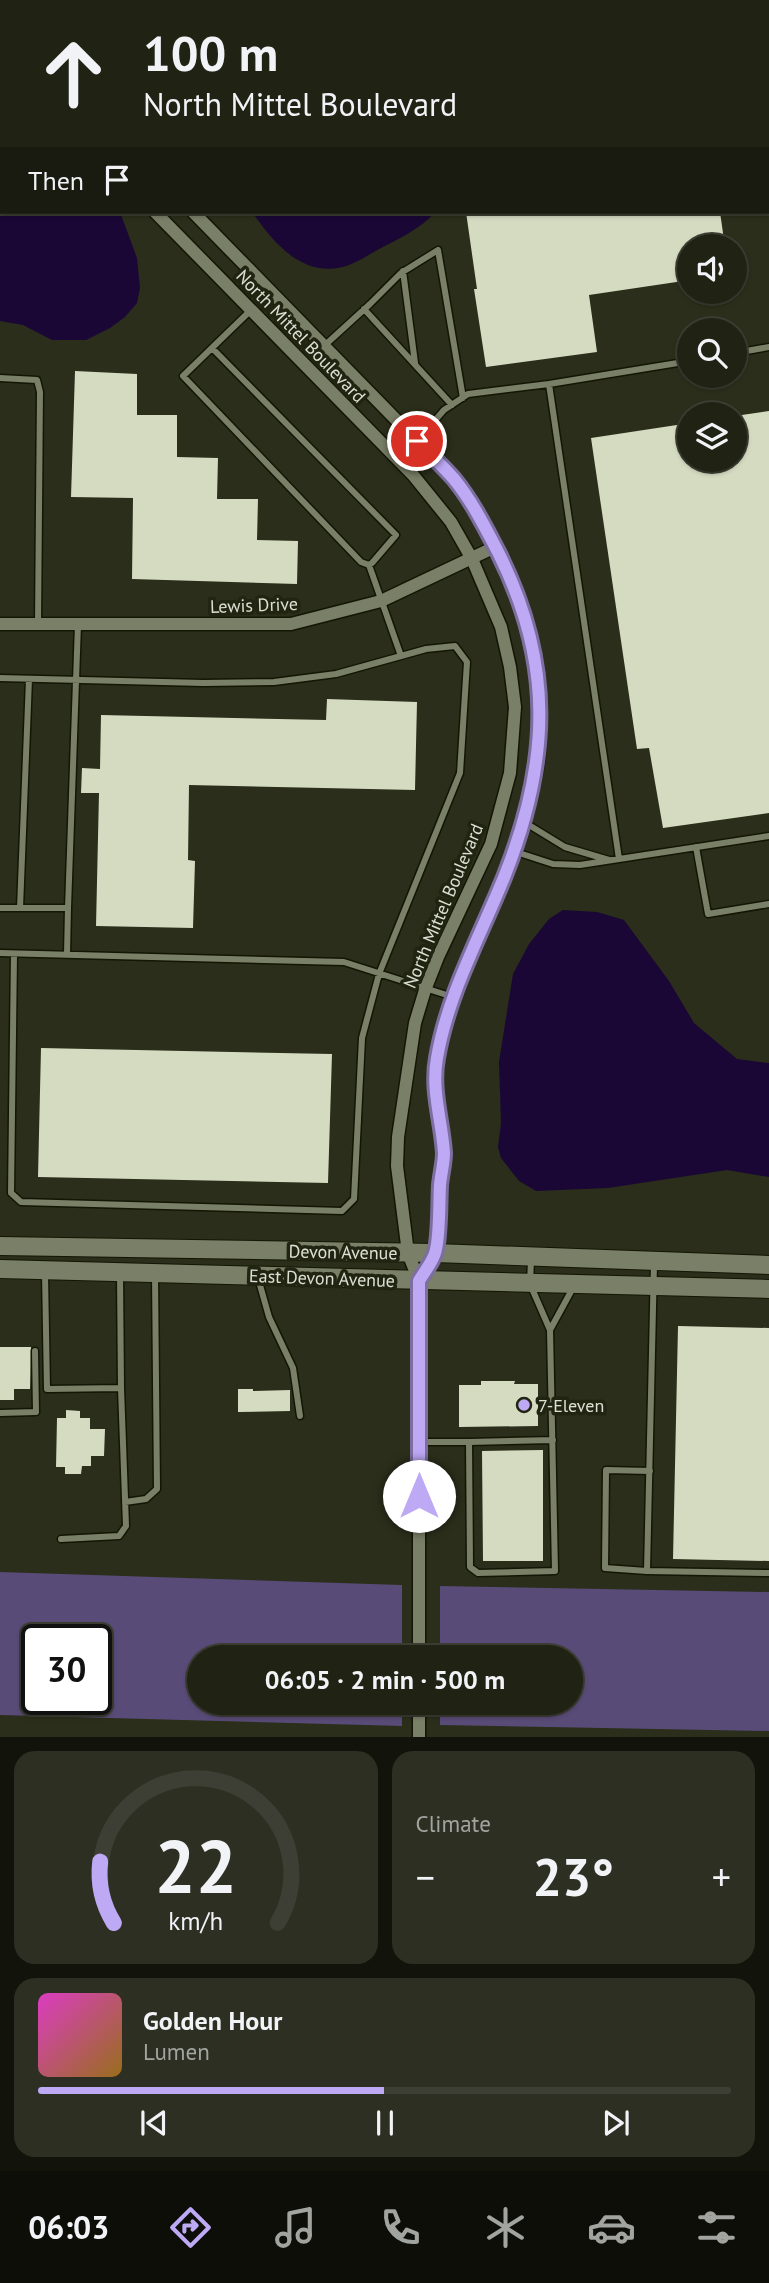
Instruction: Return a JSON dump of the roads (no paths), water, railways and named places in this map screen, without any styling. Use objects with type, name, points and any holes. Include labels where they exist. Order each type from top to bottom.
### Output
[{"type":"main road","name":"Devon Avenue","points":[[0,1246],[435,1253],[769,1265]]},
{"type":"main road","name":"East Devon Avenue","points":[[0,1269],[769,1289]]},
{"type":"street","name":"North Mittel Boulevard","points":[[157,214],[413,475],[451,522],[472,559],[501,627],[515,707],[510,773],[491,844],[425,989],[415,1023],[398,1137],[397,1166],[408,1253],[419,1281]]},
{"type":"street","name":"North Mittel Boulevard","points":[[196,214],[455,480],[495,547],[524,611],[537,675],[540,709],[539,753],[531,796],[513,851],[443,1025],[436,1061],[435,1094],[444,1155],[435,1253],[419,1281]]},
{"type":"street","name":"Lewis Drive","points":[[0,624],[291,624],[381,601],[495,547]]},
{"type":"street","points":[[419,1281],[419,1645]]},
{"type":"street","points":[[419,1715],[419,1737]]},
{"type":"lane","points":[[324,346],[403,271],[438,250],[463,398]]},
{"type":"lane","points":[[403,271],[415,365]]},
{"type":"lane","points":[[364,309],[452,405]]},
{"type":"lane","points":[[251,310],[183,376],[361,562],[369,565]]},
{"type":"lane","points":[[747,351],[769,347]]},
{"type":"lane","points":[[212,348],[396,535],[369,565]]},
{"type":"lane","points":[[417,441],[444,410],[468,394],[677,363]]},
{"type":"lane","points":[[0,378],[37,380],[40,392],[38,624]]},
{"type":"lane","points":[[549,384],[619,859]]},
{"type":"lane","points":[[369,565],[401,656]]},
{"type":"lane","points":[[67,954],[78,624]]},
{"type":"lane","points":[[0,678],[274,682],[336,674],[426,649],[455,646],[467,662],[460,773],[379,974],[362,1038],[354,1199],[342,1211],[21,1202],[11,1193],[15,954]]},
{"type":"lane","points":[[20,908],[29,679]]},
{"type":"lane","points":[[523,822],[565,847],[611,860]]},
{"type":"lane","points":[[513,851],[553,864],[580,865],[769,836]]},
{"type":"lane","points":[[696,847],[709,914],[769,904]]},
{"type":"lane","points":[[0,908],[68,908]]},
{"type":"lane","points":[[0,953],[344,962],[453,998]]},
{"type":"lane","points":[[468,1442],[470,1567],[478,1573],[555,1571],[550,1330],[530,1284],[531,1258]]},
{"type":"lane","points":[[647,1571],[654,1262]]},
{"type":"lane","points":[[45,1270],[47,1389],[121,1388]]},
{"type":"lane","points":[[61,1539],[119,1536],[126,1526],[120,1272]]},
{"type":"lane","points":[[125,1502],[146,1499],[157,1489],[155,1273]]},
{"type":"lane","points":[[257,1275],[269,1317],[293,1368],[300,1416]]},
{"type":"lane","points":[[550,1330],[576,1284]]},
{"type":"lane","points":[[0,1413],[36,1412],[35,1351]]},
{"type":"lane","points":[[419,1442],[553,1440]]},
{"type":"lane","points":[[650,1471],[606,1470],[605,1568],[769,1573]]},
{"type":"place","name":"7-Eleven","points":[[524,1405]]}]
